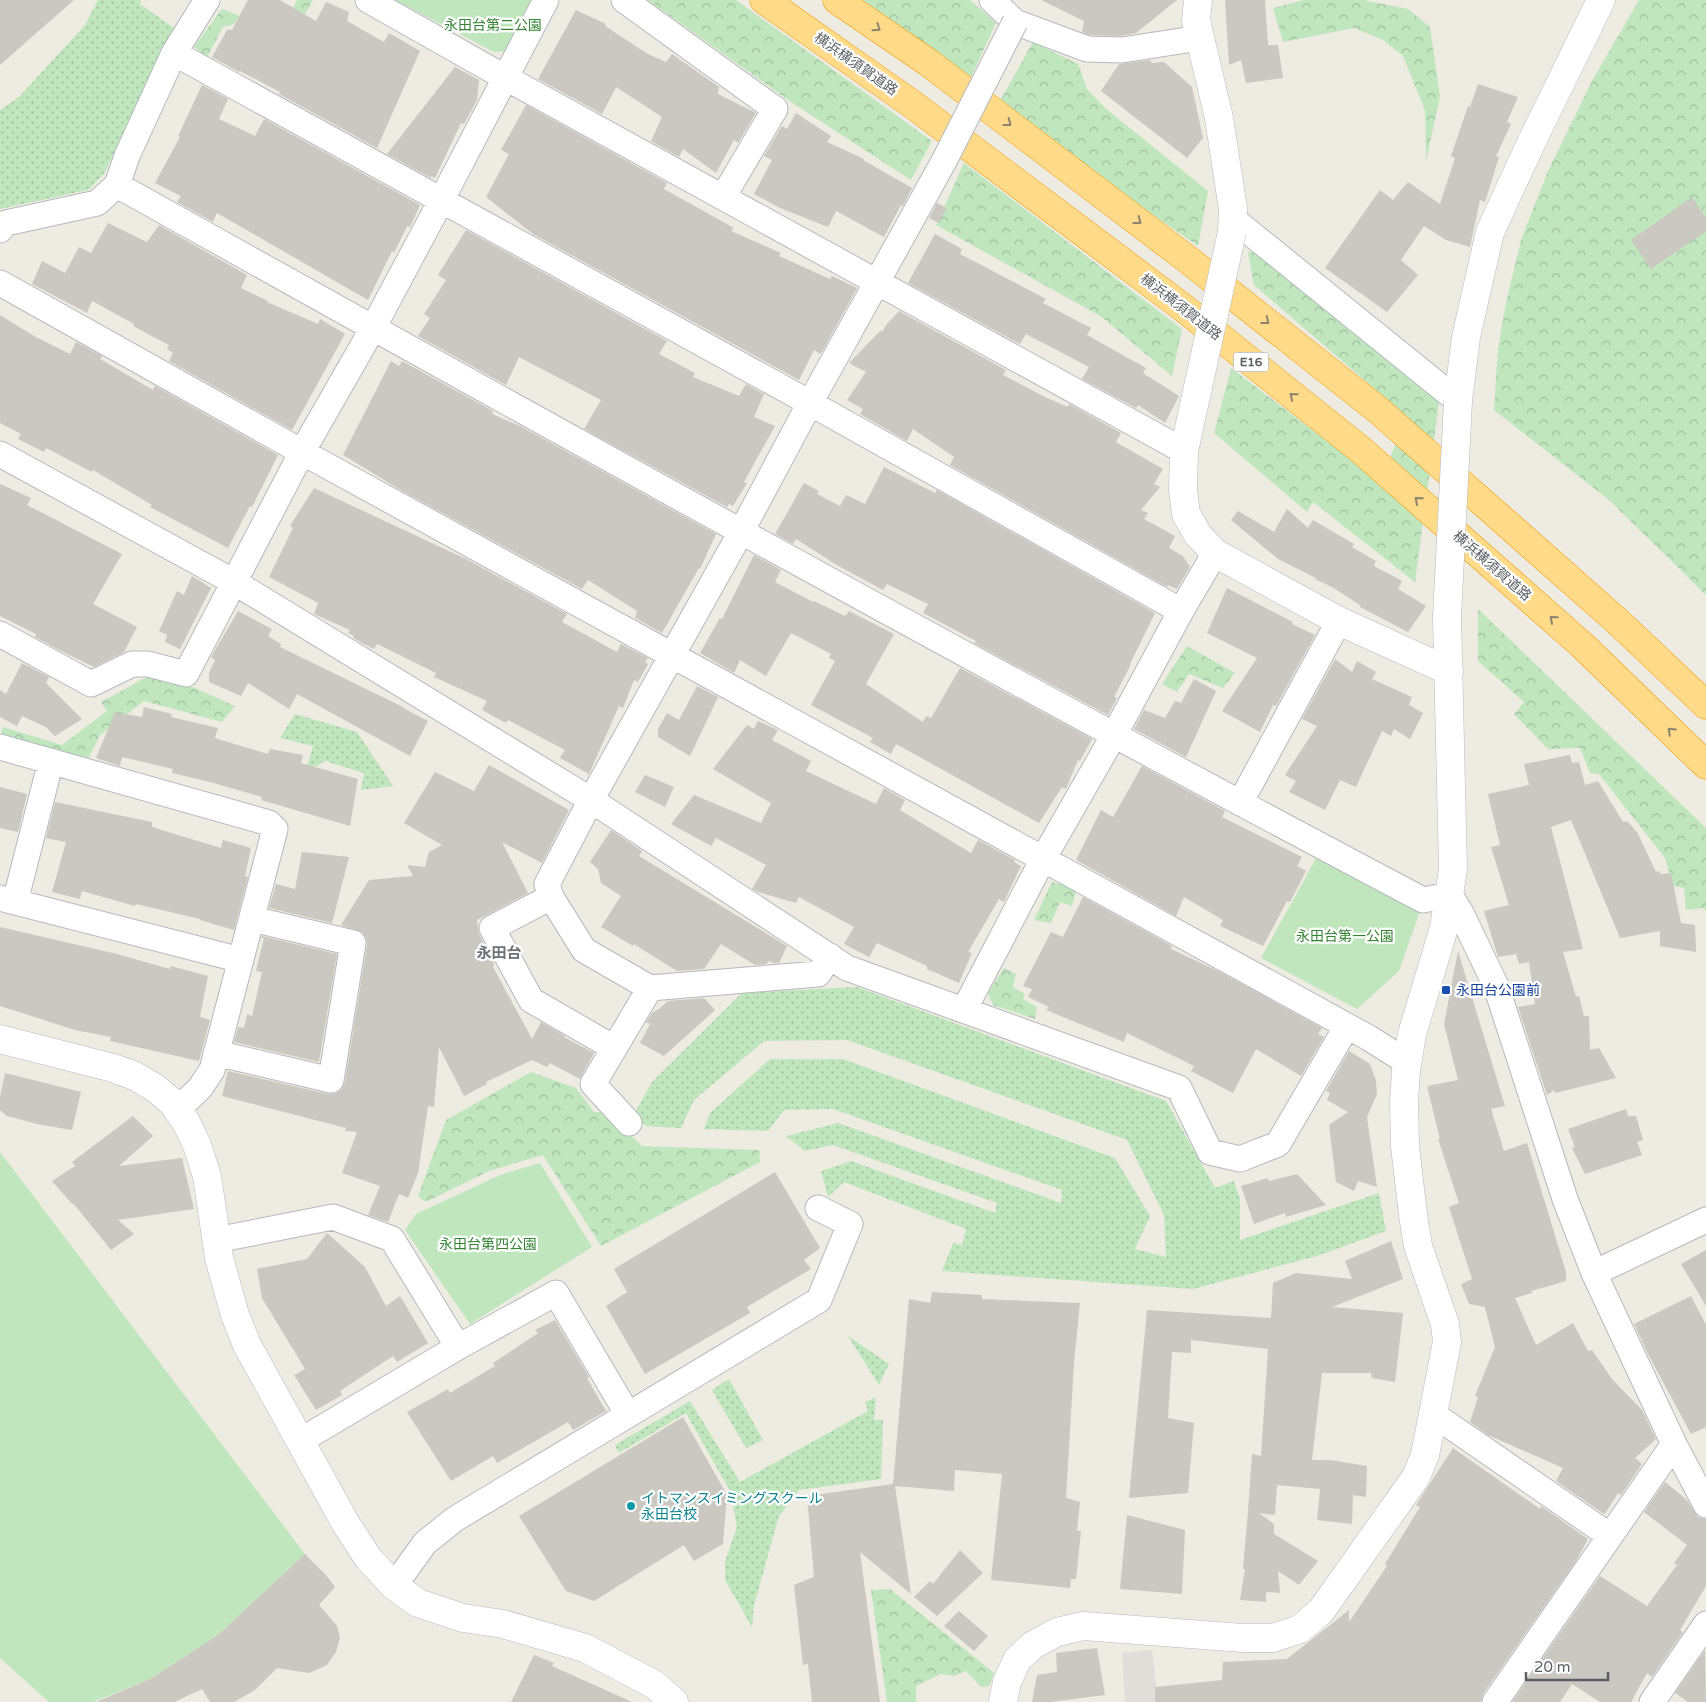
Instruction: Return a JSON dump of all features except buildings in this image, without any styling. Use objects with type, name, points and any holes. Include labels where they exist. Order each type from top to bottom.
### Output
[{"type":"highway","name":"横浜横須賀道路","points":[[764,0],[912,104],[1133,270],[1361,450],[1582,645],[1706,765]]},
{"type":"highway","points":[[836,0],[929,63],[1188,259],[1378,410],[1616,620],[1706,705]]},
{"type":"street","points":[[0,230],[6,223],[97,203],[117,185],[127,156],[174,53],[207,0]]},
{"type":"street","points":[[368,0],[506,78],[1184,451]]},
{"type":"street","points":[[0,634],[91,684],[132,664],[148,664],[186,674],[302,452],[373,328],[442,200],[546,0]]},
{"type":"street","points":[[624,0],[776,109],[723,197]]},
{"type":"street","points":[[992,0],[1015,22],[1087,49],[1122,50],[1200,38]]},
{"type":"street","points":[[1198,0],[1196,22],[1219,118],[1233,209],[1232,225],[1184,451],[1183,490],[1186,514],[1198,535],[1215,553],[1340,620],[1449,671]]},
{"type":"street","points":[[1003,1702],[1007,1682],[1018,1660],[1033,1645],[1057,1632],[1083,1626],[1243,1638],[1273,1638],[1300,1628],[1321,1611],[1416,1477],[1424,1455],[1447,1342],[1446,1324],[1418,1246],[1405,1146],[1404,1102],[1407,1062],[1412,1034],[1444,928],[1453,869],[1448,617],[1458,400],[1466,337],[1490,232],[1601,0]]},
{"type":"street","points":[[830,956],[818,974],[650,988],[584,950],[550,897],[547,884],[591,800],[741,532],[876,282],[944,161],[1015,22]]},
{"type":"street","points":[[174,53],[810,403],[1181,611]]},
{"type":"street","points":[[117,185],[741,532],[1240,804],[1423,900],[1450,895]]},
{"type":"street","points":[[1232,225],[1458,400]]},
{"type":"street","points":[[0,283],[302,452],[1347,1026],[1407,1062]]},
{"type":"street","points":[[0,454],[234,582],[591,800],[847,968],[1179,1088],[1210,1152],[1240,1159],[1278,1144],[1347,1026]]},
{"type":"street","points":[[964,1010],[1044,859],[1215,553]]},
{"type":"street","points":[[1240,804],[1340,620]]},
{"type":"street","points":[[0,747],[269,823],[275,829],[212,1070],[200,1088],[177,1110]]},
{"type":"street","points":[[51,761],[7,900],[241,960]]},
{"type":"street","points":[[1450,895],[1461,913],[1496,986],[1565,1199],[1594,1273],[1674,1444],[1706,1505]]},
{"type":"street","points":[[550,897],[492,928],[531,1000],[614,1048]]},
{"type":"street","points":[[216,1053],[332,1080],[353,943],[252,919]]},
{"type":"street","points":[[629,1123],[593,1084],[650,988]]},
{"type":"street","points":[[0,1039],[113,1068],[135,1076],[172,1102],[186,1122],[200,1153],[207,1176],[216,1240],[235,1315],[247,1344],[346,1524],[368,1558],[394,1586],[418,1603],[462,1618],[503,1624],[585,1648],[655,1685],[674,1702]]},
{"type":"street","points":[[394,1586],[425,1543],[455,1519],[818,1300],[850,1224],[818,1208]]},
{"type":"street","points":[[216,1240],[333,1217],[392,1239],[458,1347]]},
{"type":"street","points":[[1594,1273],[1706,1220]]},
{"type":"street","points":[[300,1441],[458,1347],[556,1294],[628,1415]]},
{"type":"street","points":[[1433,1414],[1610,1536]]},
{"type":"street","points":[[1495,1702],[1674,1444]]},
{"type":"street","points":[[1652,1702],[1706,1624]]},
{"type":"shaded area","points":[[1152,1650],[1158,1702],[1125,1702],[1122,1653]]},
{"type":"green space","points":[[98,0],[141,0],[140,4],[174,28],[104,174],[88,190],[0,209],[0,110],[19,97],[85,25]]},
{"type":"green space","points":[[297,0],[313,0],[292,38],[280,32]]},
{"type":"green space","name":"永田台第二公園","points":[[395,0],[536,0],[506,51],[494,52]]},
{"type":"green space","points":[[648,0],[736,0],[932,141],[911,180],[794,104]]},
{"type":"green space","points":[[862,0],[970,0],[996,23],[971,77]]},
{"type":"green space","points":[[1304,0],[1363,0],[1408,9],[1430,27],[1440,96],[1426,162],[1425,110],[1403,56],[1383,40],[1354,28],[1283,42],[1273,8]]},
{"type":"green space","points":[[1639,0],[1706,0],[1706,595],[1608,499],[1494,410],[1498,348],[1506,303],[1521,240],[1548,171],[1592,81]]},
{"type":"green space","points":[[222,9],[240,16],[234,24],[223,27],[207,57],[194,47]]},
{"type":"green space","points":[[1033,42],[1078,64],[1087,89],[1105,108],[1208,191],[1198,246],[997,106]]},
{"type":"green space","points":[[964,163],[1182,329],[1172,376],[1102,317],[936,225]]},
{"type":"green space","points":[[1248,252],[1263,254],[1440,395],[1415,582],[1313,502],[1307,512],[1214,433],[1231,368],[1381,482],[1406,416],[1254,285]]},
{"type":"green space","points":[[1478,609],[1706,828],[1706,912],[1704,908],[1686,910],[1684,888],[1673,886],[1665,858],[1599,774],[1590,773],[1580,748],[1548,749],[1514,714],[1524,702],[1478,661]]},
{"type":"green space","points":[[1187,646],[1235,673],[1223,688],[1189,674],[1177,692],[1162,684]]},
{"type":"green space","points":[[147,677],[190,686],[235,706],[222,722],[144,701],[100,735],[86,763],[0,736],[3,727],[62,745],[107,711],[101,702]]},
{"type":"green space","points":[[295,714],[357,732],[393,786],[361,790],[364,773],[325,761],[317,766],[307,767],[313,746],[280,738]]},
{"type":"green space","name":"永田台第一公園","points":[[1319,853],[1420,911],[1399,971],[1357,1009],[1261,958]]},
{"type":"green space","points":[[1052,882],[1077,889],[1072,906],[1060,902],[1051,923],[1034,920]]},
{"type":"green space","points":[[1004,968],[1016,974],[1013,987],[1025,994],[1023,999],[1037,1007],[1035,1019],[993,1005],[988,993]]},
{"type":"green space","points":[[857,987],[1166,1101],[1215,1188],[1234,1181],[1240,1199],[1240,1240],[1379,1193],[1386,1231],[1317,1256],[1193,1289],[942,1271],[953,1243],[962,1245],[966,1229],[844,1182],[828,1197],[821,1171],[851,1161],[995,1213],[997,1203],[833,1145],[805,1151],[786,1136],[838,1123],[1061,1203],[1062,1190],[833,1109],[784,1110],[768,1131],[704,1129],[710,1113],[770,1059],[843,1059],[1115,1158],[1150,1216],[1135,1249],[1166,1257],[1164,1215],[1127,1140],[847,1040],[764,1041],[694,1100],[681,1128],[646,1126],[633,1116],[652,1082],[742,993]]},
{"type":"green space","points":[[531,1072],[576,1088],[594,1112],[607,1112],[642,1146],[759,1150],[760,1162],[601,1246],[543,1155],[489,1171],[426,1202],[418,1196],[446,1120]]},
{"type":"green space","points":[[0,1152],[305,1554],[218,1635],[150,1679],[93,1702],[49,1702],[0,1658]]},
{"type":"green space","name":"永田台第四公園","points":[[540,1163],[592,1247],[470,1324],[405,1230],[416,1214],[500,1175]]},
{"type":"green space","points":[[848,1336],[889,1364],[879,1385]]},
{"type":"green space","points":[[729,1379],[763,1440],[746,1448],[712,1390]]},
{"type":"green space","points":[[876,1397],[874,1420],[883,1420],[881,1479],[799,1490],[779,1516],[754,1605],[752,1627],[725,1580],[725,1561],[737,1527],[730,1491],[686,1413],[619,1453],[615,1445],[690,1401],[740,1482],[868,1411],[865,1402]]},
{"type":"green space","points":[[890,1589],[994,1673],[989,1686],[981,1687],[966,1671],[954,1676],[941,1674],[916,1686],[916,1702],[887,1702],[871,1590]]},
{"type":"place","name":"永田台公園前","points":[[1446,990]]},
{"type":"place","name":"イトマンスイミングスクール 永田台校","points":[[631,1506]]},
{"type":"district","name":"永田台","points":[[499,953]]}]
